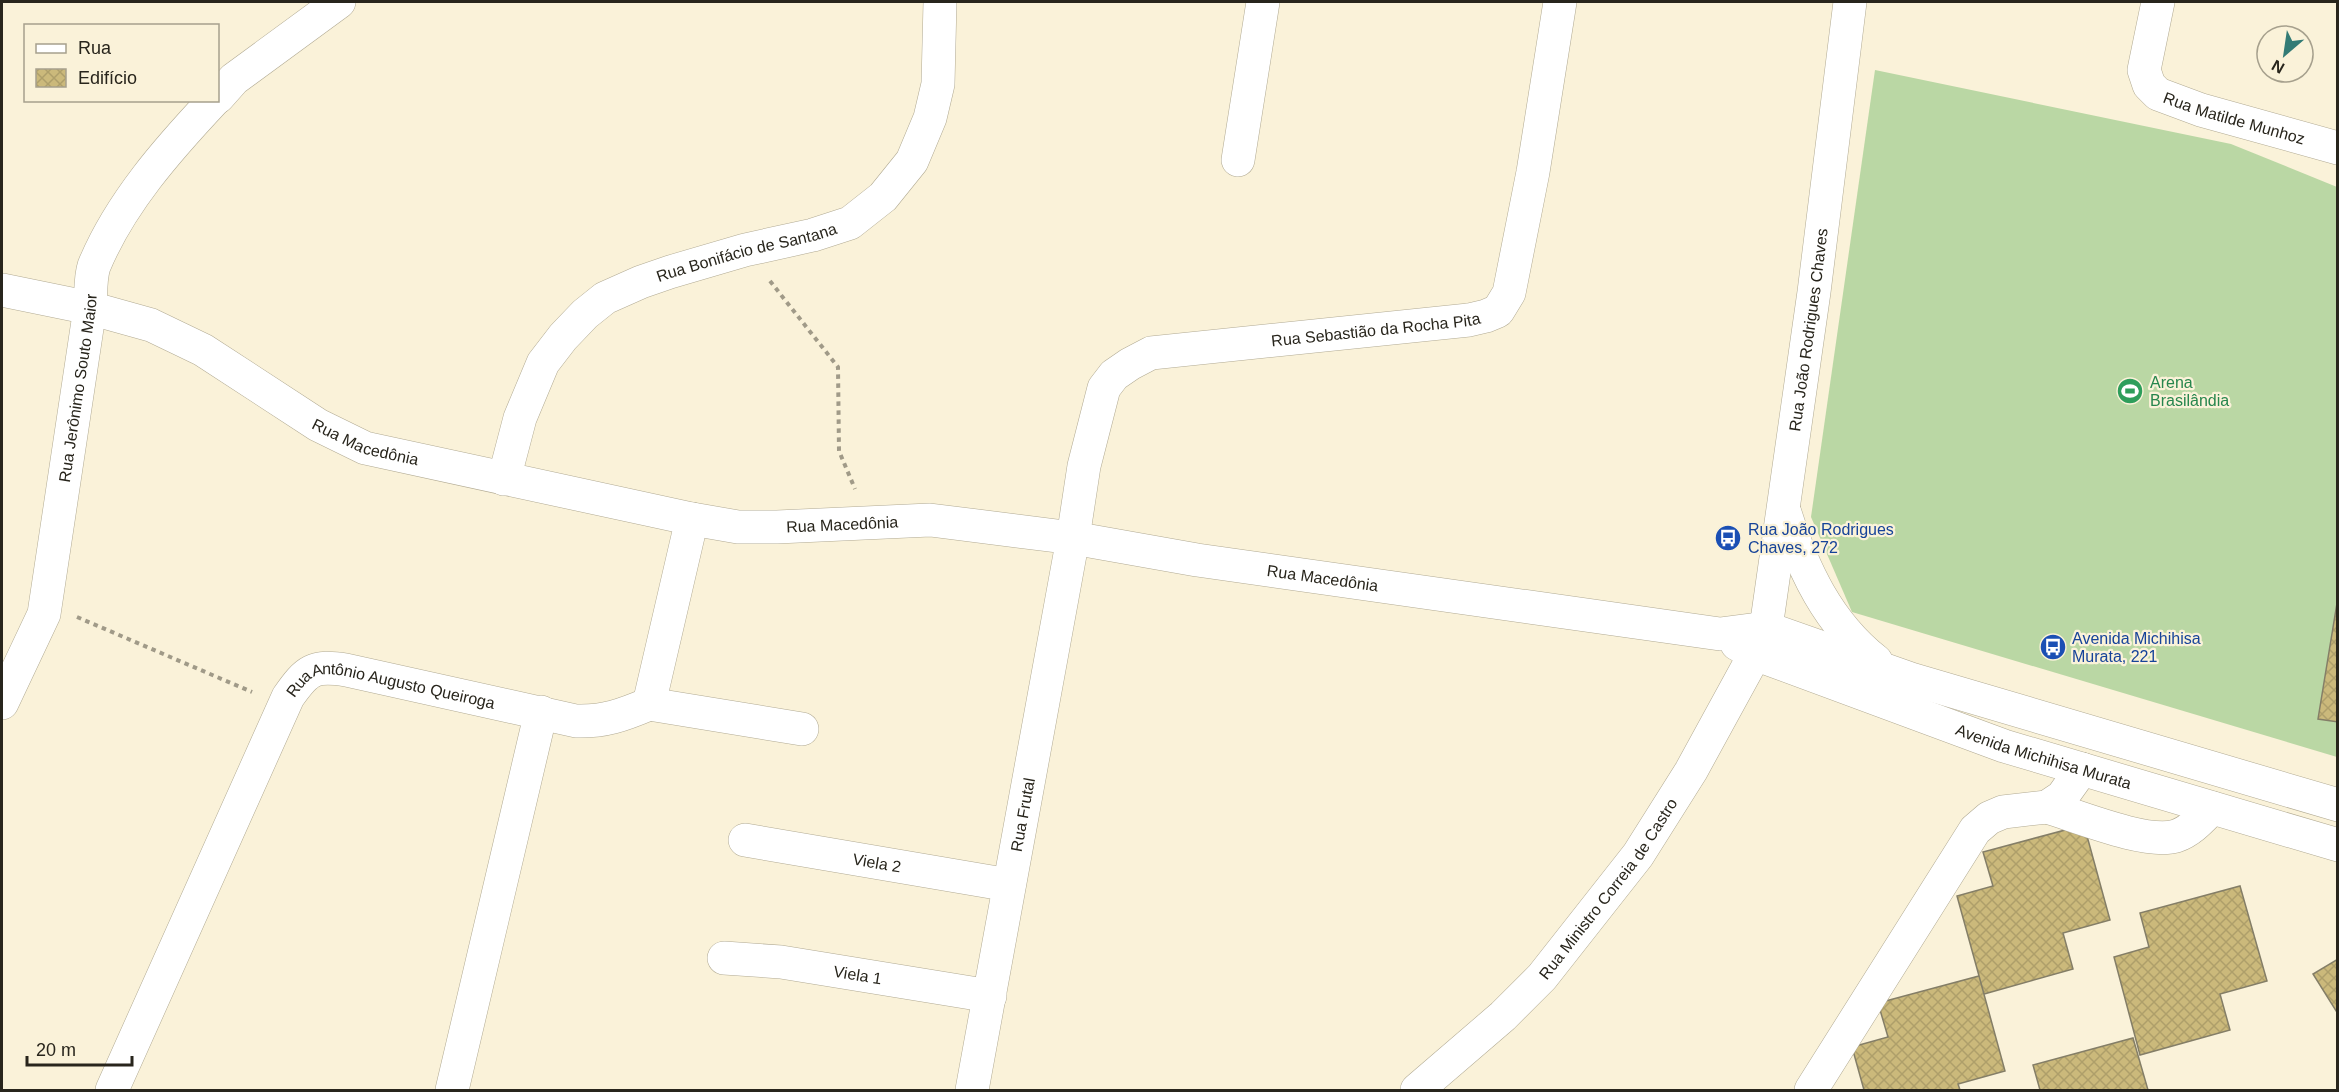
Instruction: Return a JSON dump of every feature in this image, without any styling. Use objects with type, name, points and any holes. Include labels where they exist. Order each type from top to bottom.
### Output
[{"type":"street","points":[[219,96],[234,79],[339,2]]},
{"type":"street","name":"Rua Bonifácio de Santana","points":[[504,479],[520,418],[543,363],[563,337],[585,314],[605,298],[641,282],[745,250],[813,236],[850,223],[883,197],[912,161],[930,118],[938,84],[940,2]]},
{"type":"street","points":[[1238,160],[1263,2]]},
{"type":"street","name":"Rua Sebastião da Rocha Pita","points":[[1074,538],[1084,466],[1104,388],[1114,375],[1130,364],[1151,353],[1169,350],[1469,320],[1498,311],[1509,292],[1525,216],[1560,2]]},
{"type":"street","name":"Rua João Rodrigues Chaves","points":[[1760,641],[1784,509],[1850,2]]},
{"type":"street","name":"Rua Matilde Munhoz","points":[[2158,2],[2144,70],[2149,86],[2158,94],[2201,110],[2337,148]]},
{"type":"street","name":"Rua Jerônimo Souto Maior","points":[[2,703],[44,614],[90,308],[93,268],[113,229],[147,177],[212,102]]},
{"type":"street","name":"Rua Macedônia","points":[[2,290],[90,308],[151,325],[203,350],[318,425],[365,448],[692,519],[738,527],[777,528],[930,520],[1074,538],[1197,560],[1760,641]]},
{"type":"street","points":[[1784,509],[1809,578],[1826,607],[1863,650],[1890,671]]},
{"type":"street","points":[[692,519],[649,704],[802,729]]},
{"type":"street","name":"Rua Frutal","points":[[972,1090],[1074,538]]},
{"type":"street","name":"Avenida Michihisa Murata","points":[[1760,641],[1890,671],[2337,805]]},
{"type":"street","name":"Avenida Michihisa Murata","points":[[1760,641],[2004,746],[2337,845]]},
{"type":"street","name":"Rua Ministro Correia de Castro","points":[[1417,1090],[1503,1016],[1542,977],[1638,855],[1690,771],[1760,641]]},
{"type":"street","name":"Rua Antônio Augusto Queiroga","points":[[112,1090],[288,697],[303,678],[314,670],[326,667],[576,721],[598,722],[649,704]]},
{"type":"street","points":[[452,1090],[541,712]]},
{"type":"street","points":[[2047,807],[2062,797],[2082,769]]},
{"type":"street","points":[[1811,1090],[1975,830],[1989,818],[2003,812],[2047,807],[2156,838],[2176,836],[2194,826],[2212,807]]},
{"type":"street","name":"Viela 2","points":[[745,840],[1009,885]]},
{"type":"street","name":"Viela 1","points":[[724,958],[781,962],[990,996]]},
{"type":"path","points":[[745,250],[838,367],[839,451],[869,523]]},
{"type":"path","points":[[46,603],[250,692],[288,697]]},
{"type":"green space","points":[[1875,70],[2231,144],[2337,187],[2337,757],[1852,612],[1811,517]]},
{"type":"building","points":[[2338,597],[2338,722],[2318,719]]},
{"type":"building","points":[[2084,825],[2110,920],[2063,933],[2073,969],[1984,994],[1957,896],[1993,886],[1983,852]]},
{"type":"building","points":[[2240,886],[2267,981],[2220,994],[2230,1030],[2140,1055],[2114,957],[2149,947],[2140,913]]},
{"type":"building","points":[[2338,959],[2338,1014],[2313,974]]},
{"type":"building","points":[[1979,976],[2005,1071],[1958,1084],[1960,1090],[1864,1090],[1852,1047],[1888,1037],[1878,1003]]},
{"type":"building","points":[[2133,1038],[2148,1090],[2040,1090],[2033,1065]]},
{"type":"place","name":"Arena Brasilândia","points":[[2130,391]]},
{"type":"place","name":"Rua João Rodrigues Chaves, 272","points":[[1728,538]]},
{"type":"place","name":"Avenida Michihisa Murata, 221","points":[[2053,647]]}]
